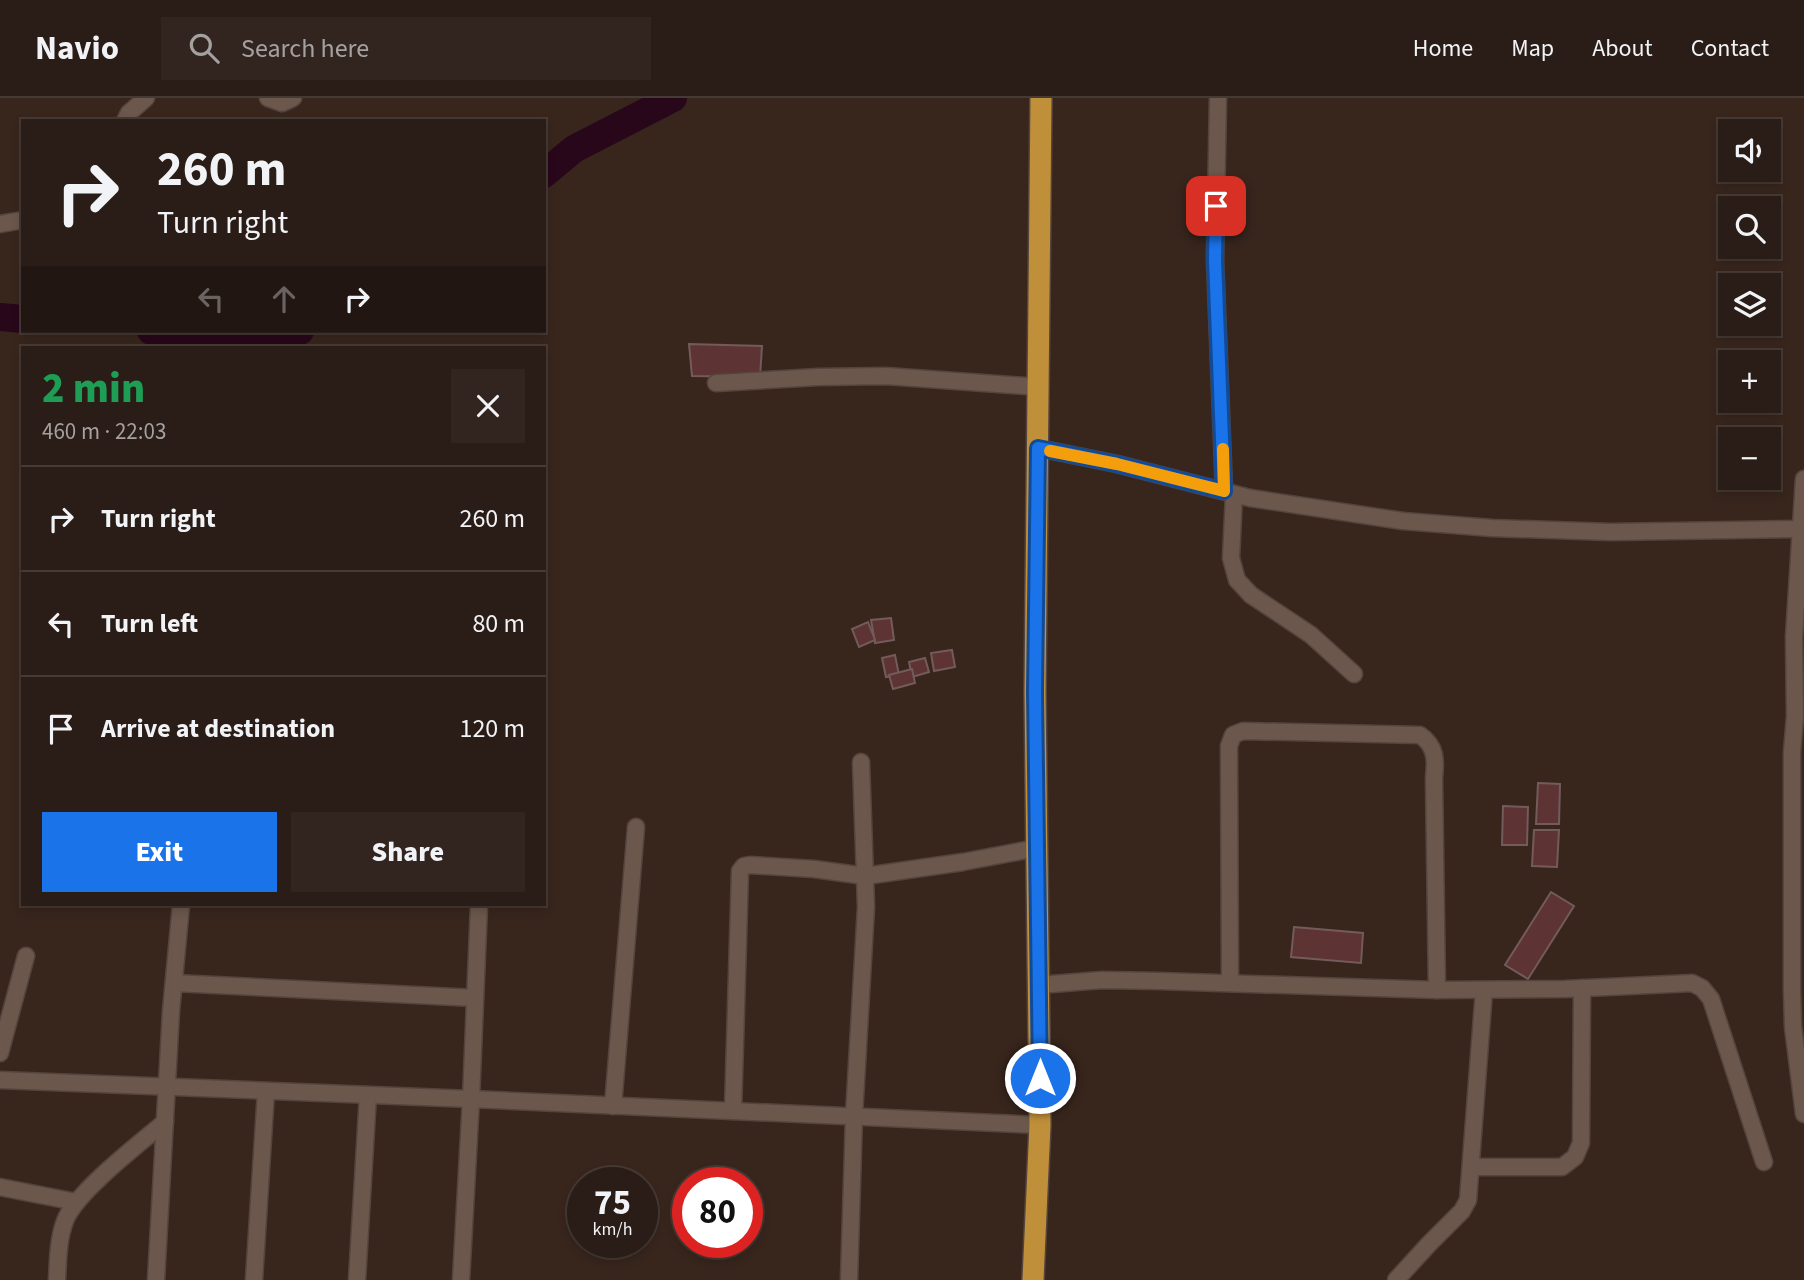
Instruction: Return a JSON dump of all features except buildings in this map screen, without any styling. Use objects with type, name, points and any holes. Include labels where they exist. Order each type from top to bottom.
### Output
[{"type":"highway","points":[[1033,1280],[1040,1125],[1035,692],[1041,98]]},
{"type":"street","points":[[126,119],[146,98]]},
{"type":"street","points":[[268,98],[282,103],[293,98]]},
{"type":"street","points":[[1218,98],[1215,260],[1231,558],[1237,580],[1251,595],[1311,635],[1354,674]]},
{"type":"street","points":[[0,224],[21,220]]},
{"type":"street","points":[[716,383],[886,376],[1039,387]]},
{"type":"street","points":[[1038,448],[1117,464],[1262,500],[1403,521],[1611,532],[1801,528]]},
{"type":"street","points":[[1804,479],[1801,588],[1794,637],[1799,681],[1792,752],[1798,783],[1799,1027],[1804,1114]]},
{"type":"street","points":[[1230,983],[1228,746],[1233,735],[1243,731],[1420,735],[1434,751],[1435,763],[1437,990]]},
{"type":"street","points":[[849,1280],[854,1116],[866,907],[861,762]]},
{"type":"street","points":[[613,1106],[636,827]]},
{"type":"street","points":[[733,1111],[740,871],[744,866],[750,864],[814,869],[865,876],[1037,848]]},
{"type":"street","points":[[156,1280],[166,1087],[181,906]]},
{"type":"street","points":[[461,1280],[479,906]]},
{"type":"street","points":[[0,1053],[26,956]]},
{"type":"street","points":[[1039,985],[1102,980],[1484,990],[1692,984],[1702,988],[1712,999],[1763,1162]]},
{"type":"street","points":[[174,983],[475,998]]},
{"type":"street","points":[[1471,1167],[1562,1167],[1575,1157],[1581,1143],[1582,988]]},
{"type":"street","points":[[1396,1280],[1462,1211],[1468,1200],[1484,990]]},
{"type":"street","points":[[0,1080],[1040,1125]]},
{"type":"street","points":[[254,1280],[265,1091]]},
{"type":"street","points":[[357,1280],[368,1095]]},
{"type":"street","points":[[57,1280],[65,1220],[76,1202],[165,1122]]},
{"type":"street","points":[[0,1187],[76,1202]]},
{"type":"waterway","points":[[546,172],[574,149],[673,98]]},
{"type":"waterway","points":[[0,317],[21,319]]},
{"type":"waterway","points":[[185,333],[269,338],[291,333]]},
{"type":"slow traffic","points":[[1050,451],[1117,464],[1224,491],[1223,449]]},
{"type":"route","points":[[1040,1078],[1035,692],[1038,448],[1117,464],[1224,491],[1215,260],[1216,206]]}]
